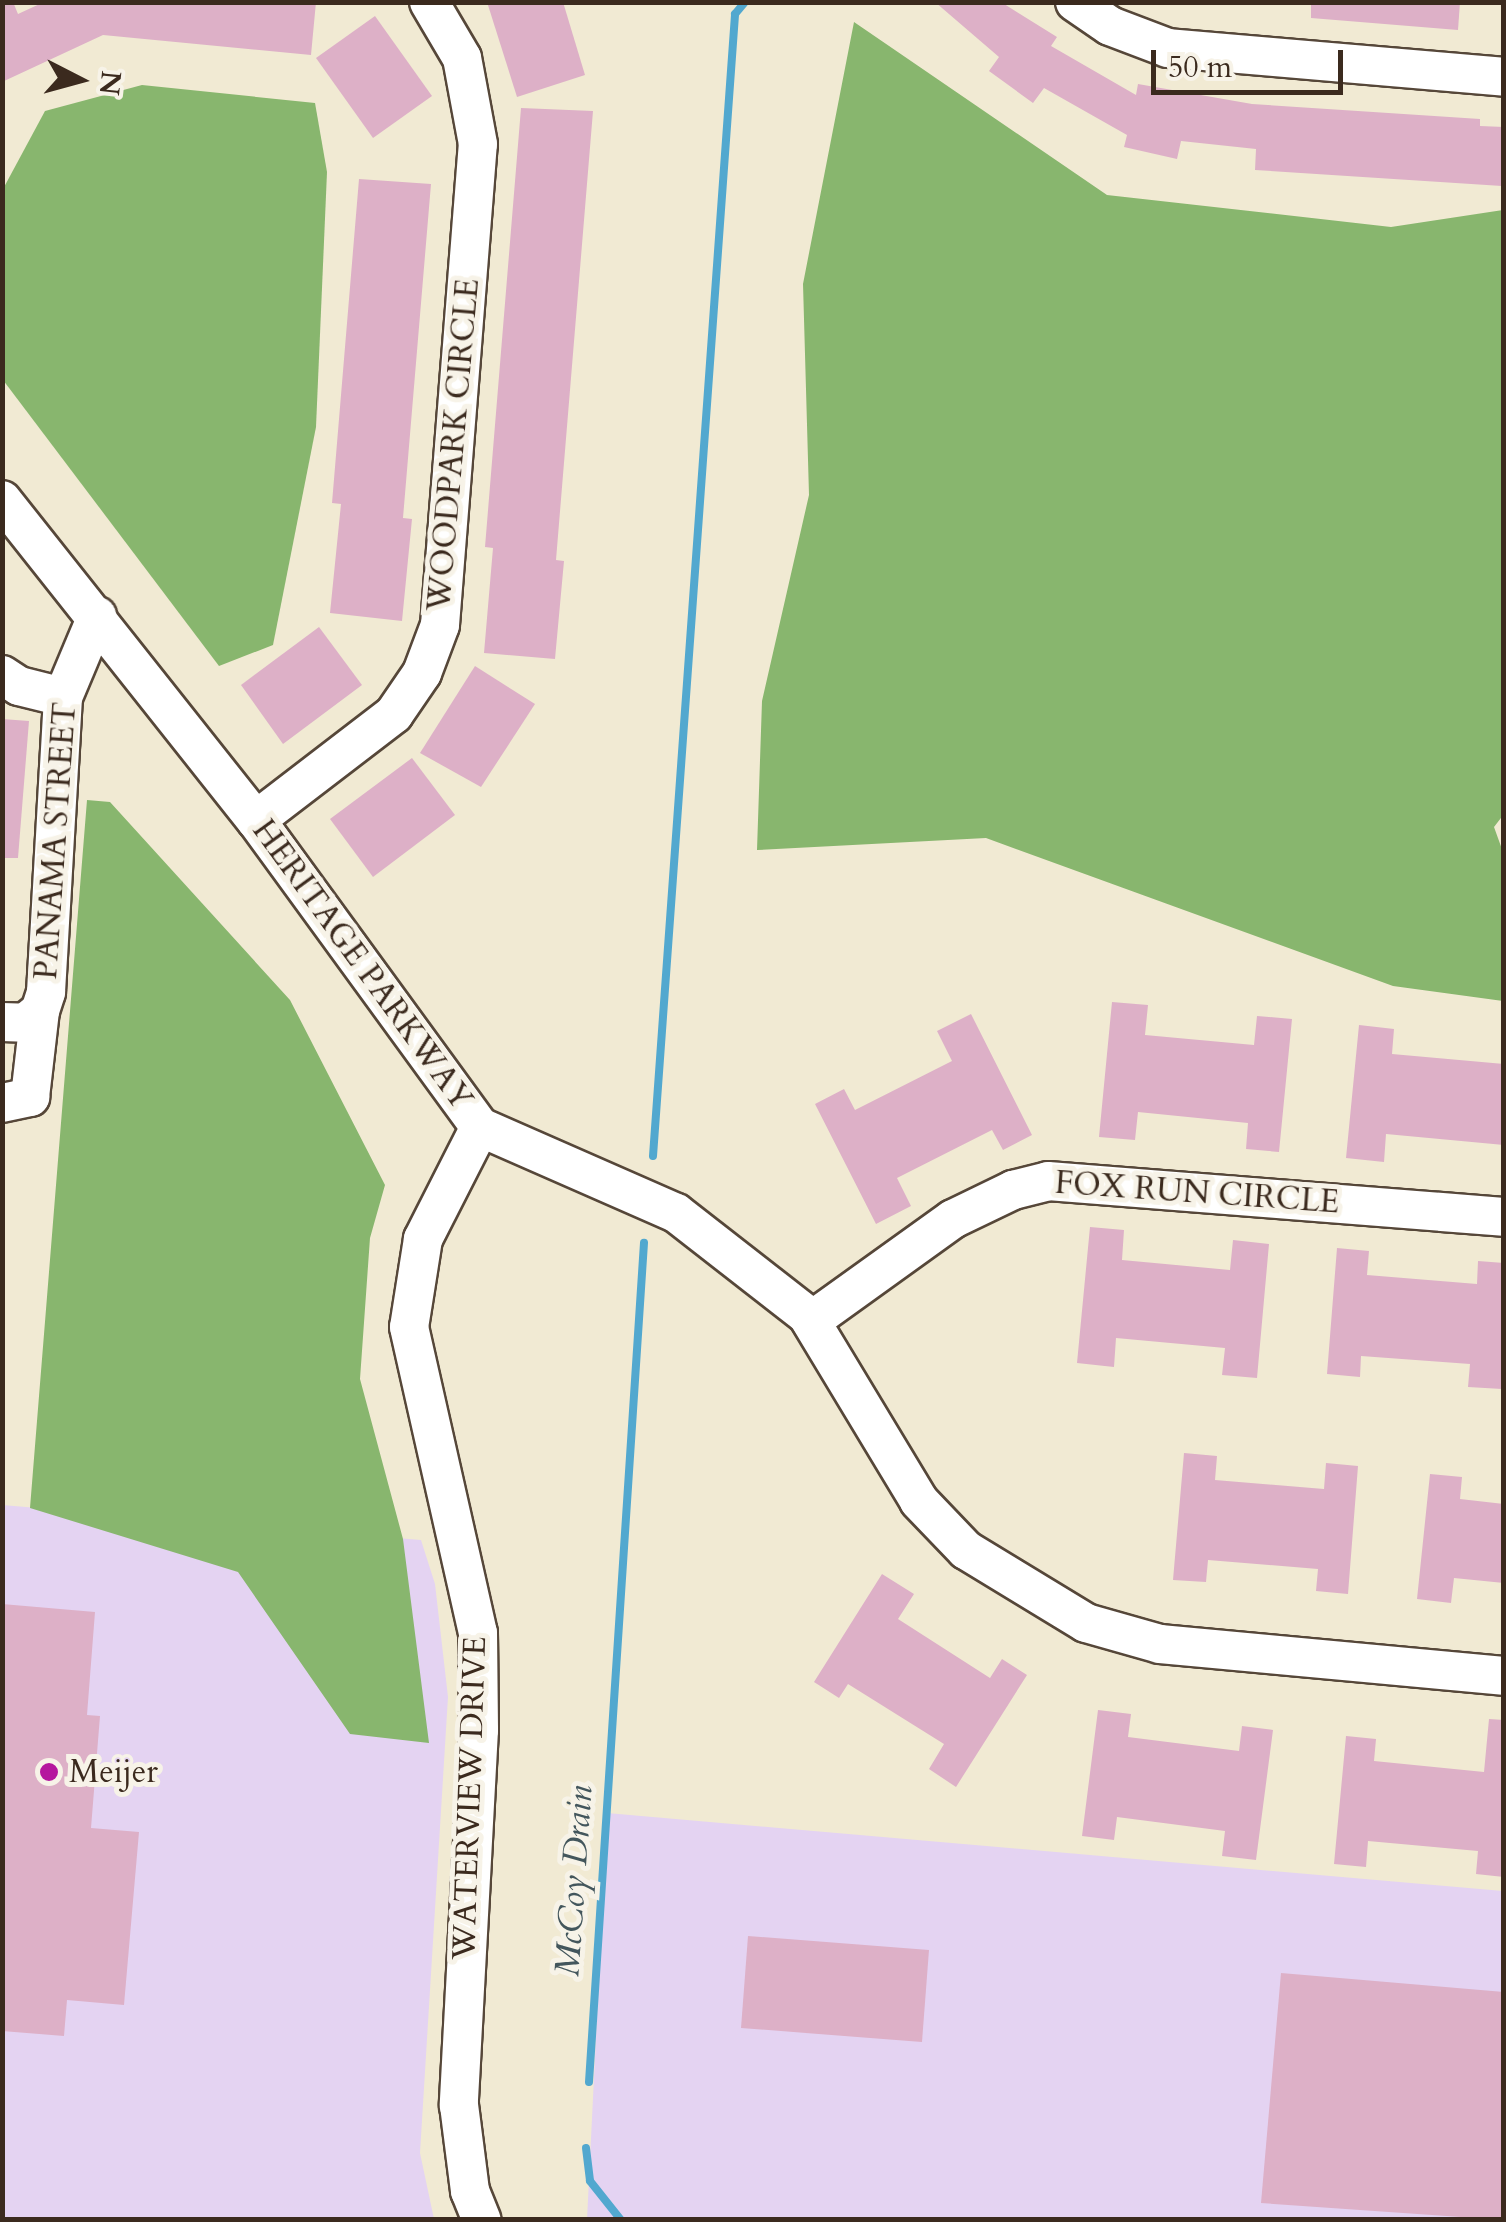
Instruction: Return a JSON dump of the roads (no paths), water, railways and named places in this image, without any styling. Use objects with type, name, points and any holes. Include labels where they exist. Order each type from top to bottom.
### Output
[{"type":"street","name":"WOODPARK CIRCLE","points":[[256,820],[394,714],[422,673],[440,625],[478,144],[462,58],[428,2]]},
{"type":"street","points":[[1076,2],[1110,26],[1168,48],[1504,77]]},
{"type":"street","name":"HERITAGE PARKWAY","points":[[7,519],[98,616],[256,820],[480,1127],[676,1213],[811,1321],[919,1501],[966,1550],[1086,1622],[1160,1644],[1504,1676]]},
{"type":"street","name":"PANAMA STREET","points":[[2,1103],[30,1097],[63,697],[98,616]]},
{"type":"street","points":[[2,675],[19,686],[63,697]]},
{"type":"street","name":"PANAMA STREET","points":[[2,1022],[25,1024],[40,1012]]},
{"type":"street","name":"WATERVIEW DRIVE","points":[[473,2210],[459,2106],[479,1730],[478,1633],[410,1327],[423,1238],[480,1127]]},
{"type":"street","name":"FOX RUN CIRCLE","points":[[811,1321],[953,1220],[1013,1190],[1048,1181],[1504,1216]]},
{"type":"waterway","points":[[653,1156],[735,14],[745,2]]},
{"type":"waterway","points":[[589,2082],[644,1243]]},
{"type":"waterway","name":"McCoy Drain","points":[[586,2148],[590,2181],[621,2220]]},
{"type":"place","name":"Meijer","points":[[49,1772]]}]
